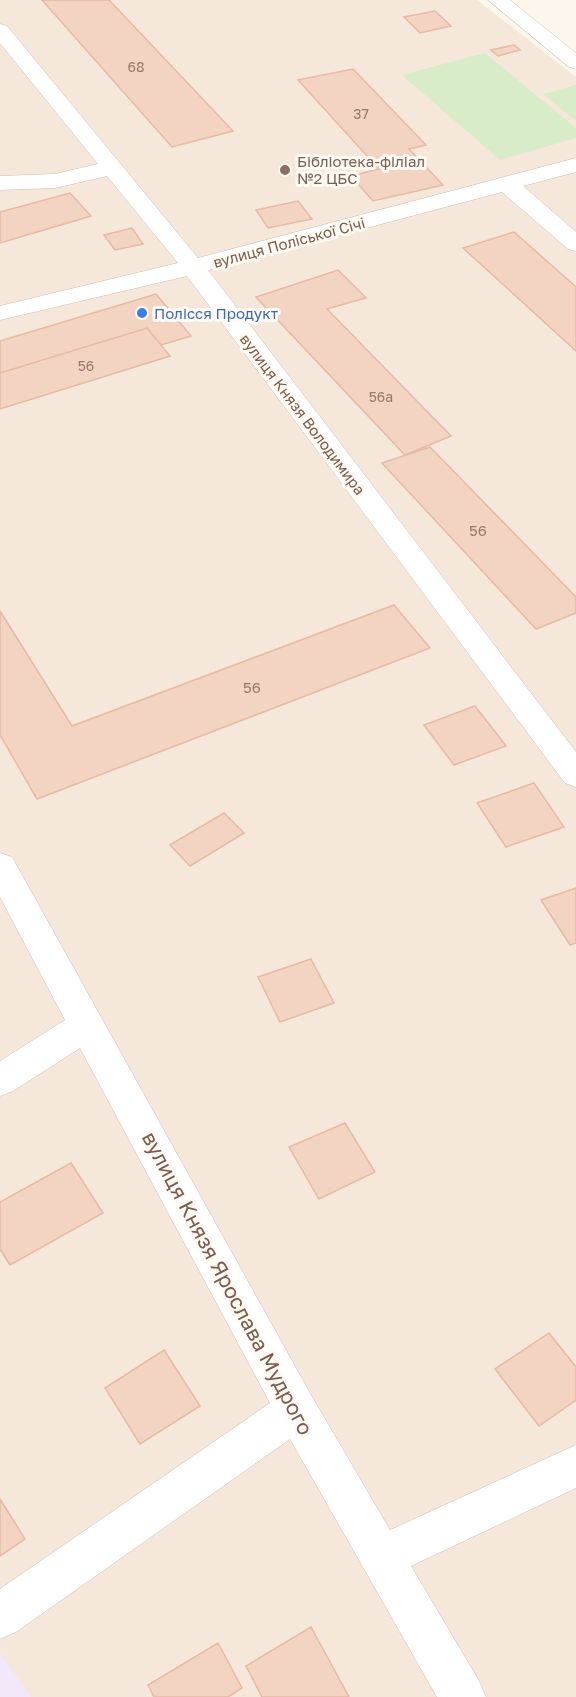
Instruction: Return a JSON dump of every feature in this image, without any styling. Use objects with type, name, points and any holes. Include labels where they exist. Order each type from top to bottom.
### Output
[{"type":"street","points":[[498,0],[576,63]]},
{"type":"street","name":"вулиця Князя Володимира","points":[[0,30],[193,267],[576,775]]},
{"type":"street","name":"вулиця Поліської Січі","points":[[0,313],[193,267],[576,165]]},
{"type":"street","points":[[0,183],[56,181],[111,168]]},
{"type":"street","points":[[507,184],[576,244]]},
{"type":"street","name":"вулиця Князя Ярослава Мудрого","points":[[6,888],[88,1024],[296,1410],[463,1697]]},
{"type":"street","points":[[0,1080],[88,1024]]},
{"type":"street","points":[[0,1616],[296,1410]]},
{"type":"street","points":[[381,1557],[576,1466]]},
{"type":"shaded area","points":[[0,0],[477,0],[576,77],[576,1697],[0,1697]]},
{"type":"shaded area","points":[[0,1653],[31,1697],[0,1697]]},
{"type":"green space","points":[[485,53],[576,128],[576,138],[500,160],[402,75]]},
{"type":"green space","points":[[576,85],[576,121],[543,94]]},
{"type":"building","points":[[42,0],[109,0],[233,131],[172,147]]},
{"type":"building","points":[[435,11],[451,26],[420,33],[404,17]]},
{"type":"building","points":[[514,45],[520,50],[498,56],[491,50]]},
{"type":"building","points":[[353,69],[426,145],[409,149],[443,185],[373,201],[351,176],[379,169],[298,80]]},
{"type":"building","points":[[70,193],[91,216],[0,243],[0,212]]},
{"type":"building","points":[[298,201],[312,219],[268,228],[256,210]]},
{"type":"building","points":[[132,228],[143,244],[115,250],[104,235]]},
{"type":"building","points":[[514,232],[576,287],[576,351],[463,248]]},
{"type":"building","points":[[338,270],[366,298],[327,309],[451,436],[405,455],[256,297]]},
{"type":"building","points":[[156,294],[191,336],[161,345],[147,328],[0,373],[0,341]]},
{"type":"building","points":[[147,328],[170,356],[0,409],[0,373]]},
{"type":"building","points":[[430,447],[576,597],[576,613],[536,629],[382,463]]},
{"type":"building","points":[[394,605],[430,648],[37,799],[0,735],[0,611],[72,726]]},
{"type":"building","points":[[475,706],[506,746],[454,765],[424,725]]},
{"type":"building","points":[[534,783],[564,827],[506,847],[477,803]]},
{"type":"building","points":[[224,813],[244,833],[190,866],[170,845]]},
{"type":"building","points":[[576,888],[576,943],[570,945],[541,900]]},
{"type":"building","points":[[311,959],[334,1003],[280,1022],[258,977]]},
{"type":"building","points":[[345,1123],[375,1172],[319,1199],[289,1147]]},
{"type":"building","points":[[71,1163],[103,1213],[10,1265],[0,1249],[0,1202]]},
{"type":"building","points":[[549,1333],[576,1367],[576,1400],[539,1426],[495,1369]]},
{"type":"building","points":[[164,1350],[200,1406],[140,1444],[105,1388]]},
{"type":"building","points":[[0,1499],[25,1539],[0,1556]]},
{"type":"building","points":[[311,1627],[349,1697],[262,1697],[246,1666]]},
{"type":"building","points":[[218,1643],[242,1688],[228,1697],[154,1697],[148,1685]]},
{"type":"place","name":"Бібліотека-філіал №2 ЦБС","points":[[285,170]]},
{"type":"place","name":"Полісся Продукт","points":[[142,313]]}]
